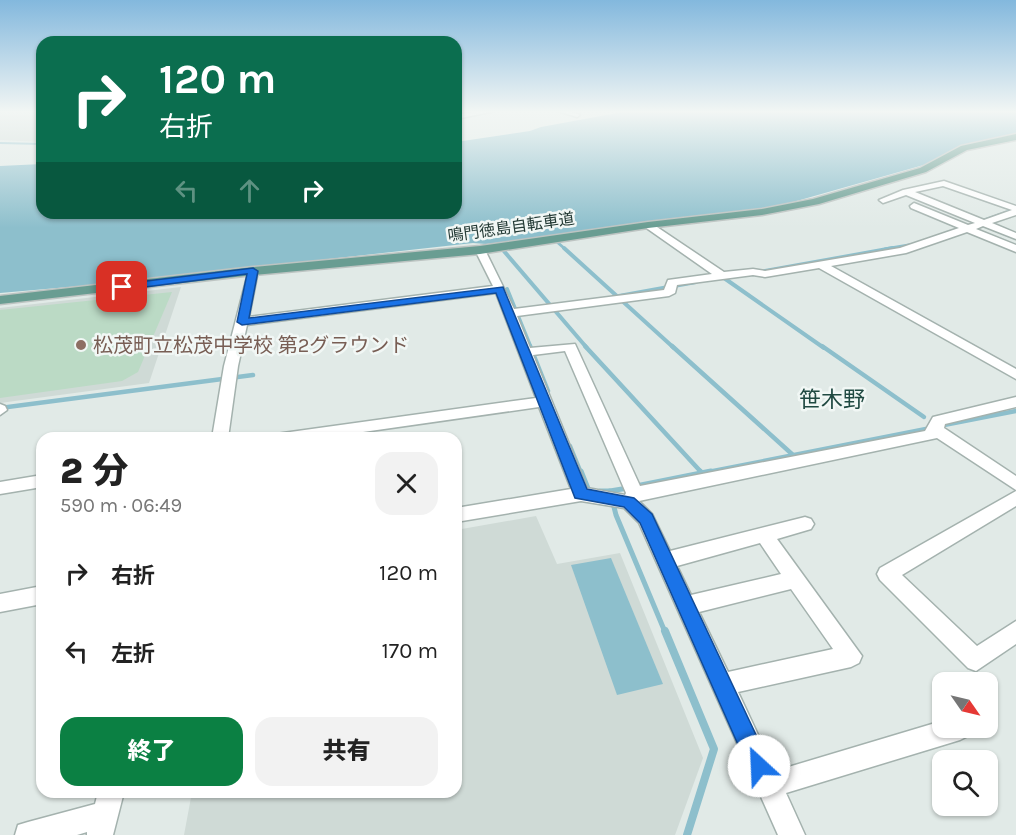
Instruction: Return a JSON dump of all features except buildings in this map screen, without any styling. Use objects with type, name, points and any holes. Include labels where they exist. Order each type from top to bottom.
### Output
[{"type":"main road","name":"鳴門徳島自転車道","points":[[0,300],[253,271],[480,250],[648,225],[762,212],[814,202],[923,170],[960,150]]},
{"type":"street","points":[[1014,210],[944,183],[888,199],[1016,249]]},
{"type":"street","points":[[906,192],[1016,236]]},
{"type":"street","points":[[510,313],[669,292],[672,282],[753,272],[765,274],[902,251],[1014,210]]},
{"type":"street","points":[[648,225],[722,276]]},
{"type":"street","points":[[480,250],[510,313],[581,494]]},
{"type":"street","points":[[820,264],[1016,375]]},
{"type":"street","points":[[221,432],[231,366],[253,271]]},
{"type":"street","points":[[242,322],[500,289]]},
{"type":"street","points":[[525,352],[570,346],[632,498],[646,519],[792,835]]},
{"type":"street","points":[[325,432],[545,401]]},
{"type":"street","points":[[462,514],[581,494],[632,498],[930,435],[936,430],[938,421],[1016,402]]},
{"type":"street","points":[[936,430],[1016,484]]},
{"type":"street","points":[[0,488],[36,482]]},
{"type":"street","points":[[1016,498],[887,574],[976,660],[1016,632]]},
{"type":"street","points":[[664,561],[805,524]]},
{"type":"street","points":[[721,685],[850,656],[764,534]]},
{"type":"street","points":[[685,606],[796,579]]},
{"type":"street","points":[[0,603],[36,596]]},
{"type":"street","points":[[768,786],[932,736]]},
{"type":"street","points":[[28,835],[105,814]]},
{"type":"shaded area","name":"松茂町立松茂中学校 第2グラウンド","points":[[181,287],[149,383],[0,403],[0,308]]},
{"type":"shaded area","points":[[536,516],[557,564],[620,553],[703,758],[675,835],[184,835],[191,798],[462,798],[462,529]]},
{"type":"green space","name":"松茂町立松茂中学校 第2グラウンド","points":[[172,292],[138,372],[122,381],[0,398],[0,310]]},
{"type":"water","points":[[462,150],[953,150],[927,164],[779,206],[486,244],[473,243],[103,284],[0,293],[0,166],[36,164],[36,219],[462,219]]},
{"type":"water","points":[[611,558],[663,684],[617,695],[571,565]]},
{"type":"waterway","points":[[979,222],[1016,209]]},
{"type":"waterway","points":[[556,241],[565,249]]},
{"type":"waterway","points":[[885,249],[909,245]]},
{"type":"waterway","points":[[564,248],[674,348]]},
{"type":"waterway","points":[[760,272],[893,248]]},
{"type":"waterway","points":[[503,250],[587,348]]},
{"type":"waterway","points":[[724,278],[824,348]]},
{"type":"waterway","points":[[619,296],[696,282]]},
{"type":"waterway","points":[[507,289],[531,348]]},
{"type":"waterway","points":[[530,346],[548,391]]},
{"type":"waterway","points":[[585,346],[702,473]]},
{"type":"waterway","points":[[672,346],[793,455]]},
{"type":"waterway","points":[[822,346],[924,417]]},
{"type":"waterway","points":[[0,408],[253,375]]},
{"type":"waterway","points":[[939,426],[1016,411]]},
{"type":"waterway","points":[[703,473],[931,428]]},
{"type":"waterway","points":[[570,446],[581,473]]},
{"type":"waterway","points":[[581,471],[589,491],[592,491]]},
{"type":"waterway","points":[[702,473],[711,471]]},
{"type":"waterway","points":[[636,486],[702,473]]},
{"type":"waterway","points":[[610,491],[628,488]]},
{"type":"waterway","points":[[600,491],[610,491]]},
{"type":"waterway","points":[[610,491],[616,515],[665,632]]},
{"type":"waterway","points":[[665,631],[714,749],[687,835]]},
{"type":"place","name":"松茂町立松茂中学校 第2グラウンド","points":[[81,345]]},
{"type":"district","name":"笹木野","points":[[832,400]]},
{"type":"route","points":[[122,287],[253,271],[242,322],[500,289],[581,494],[629,502],[646,519],[759,766]]}]
